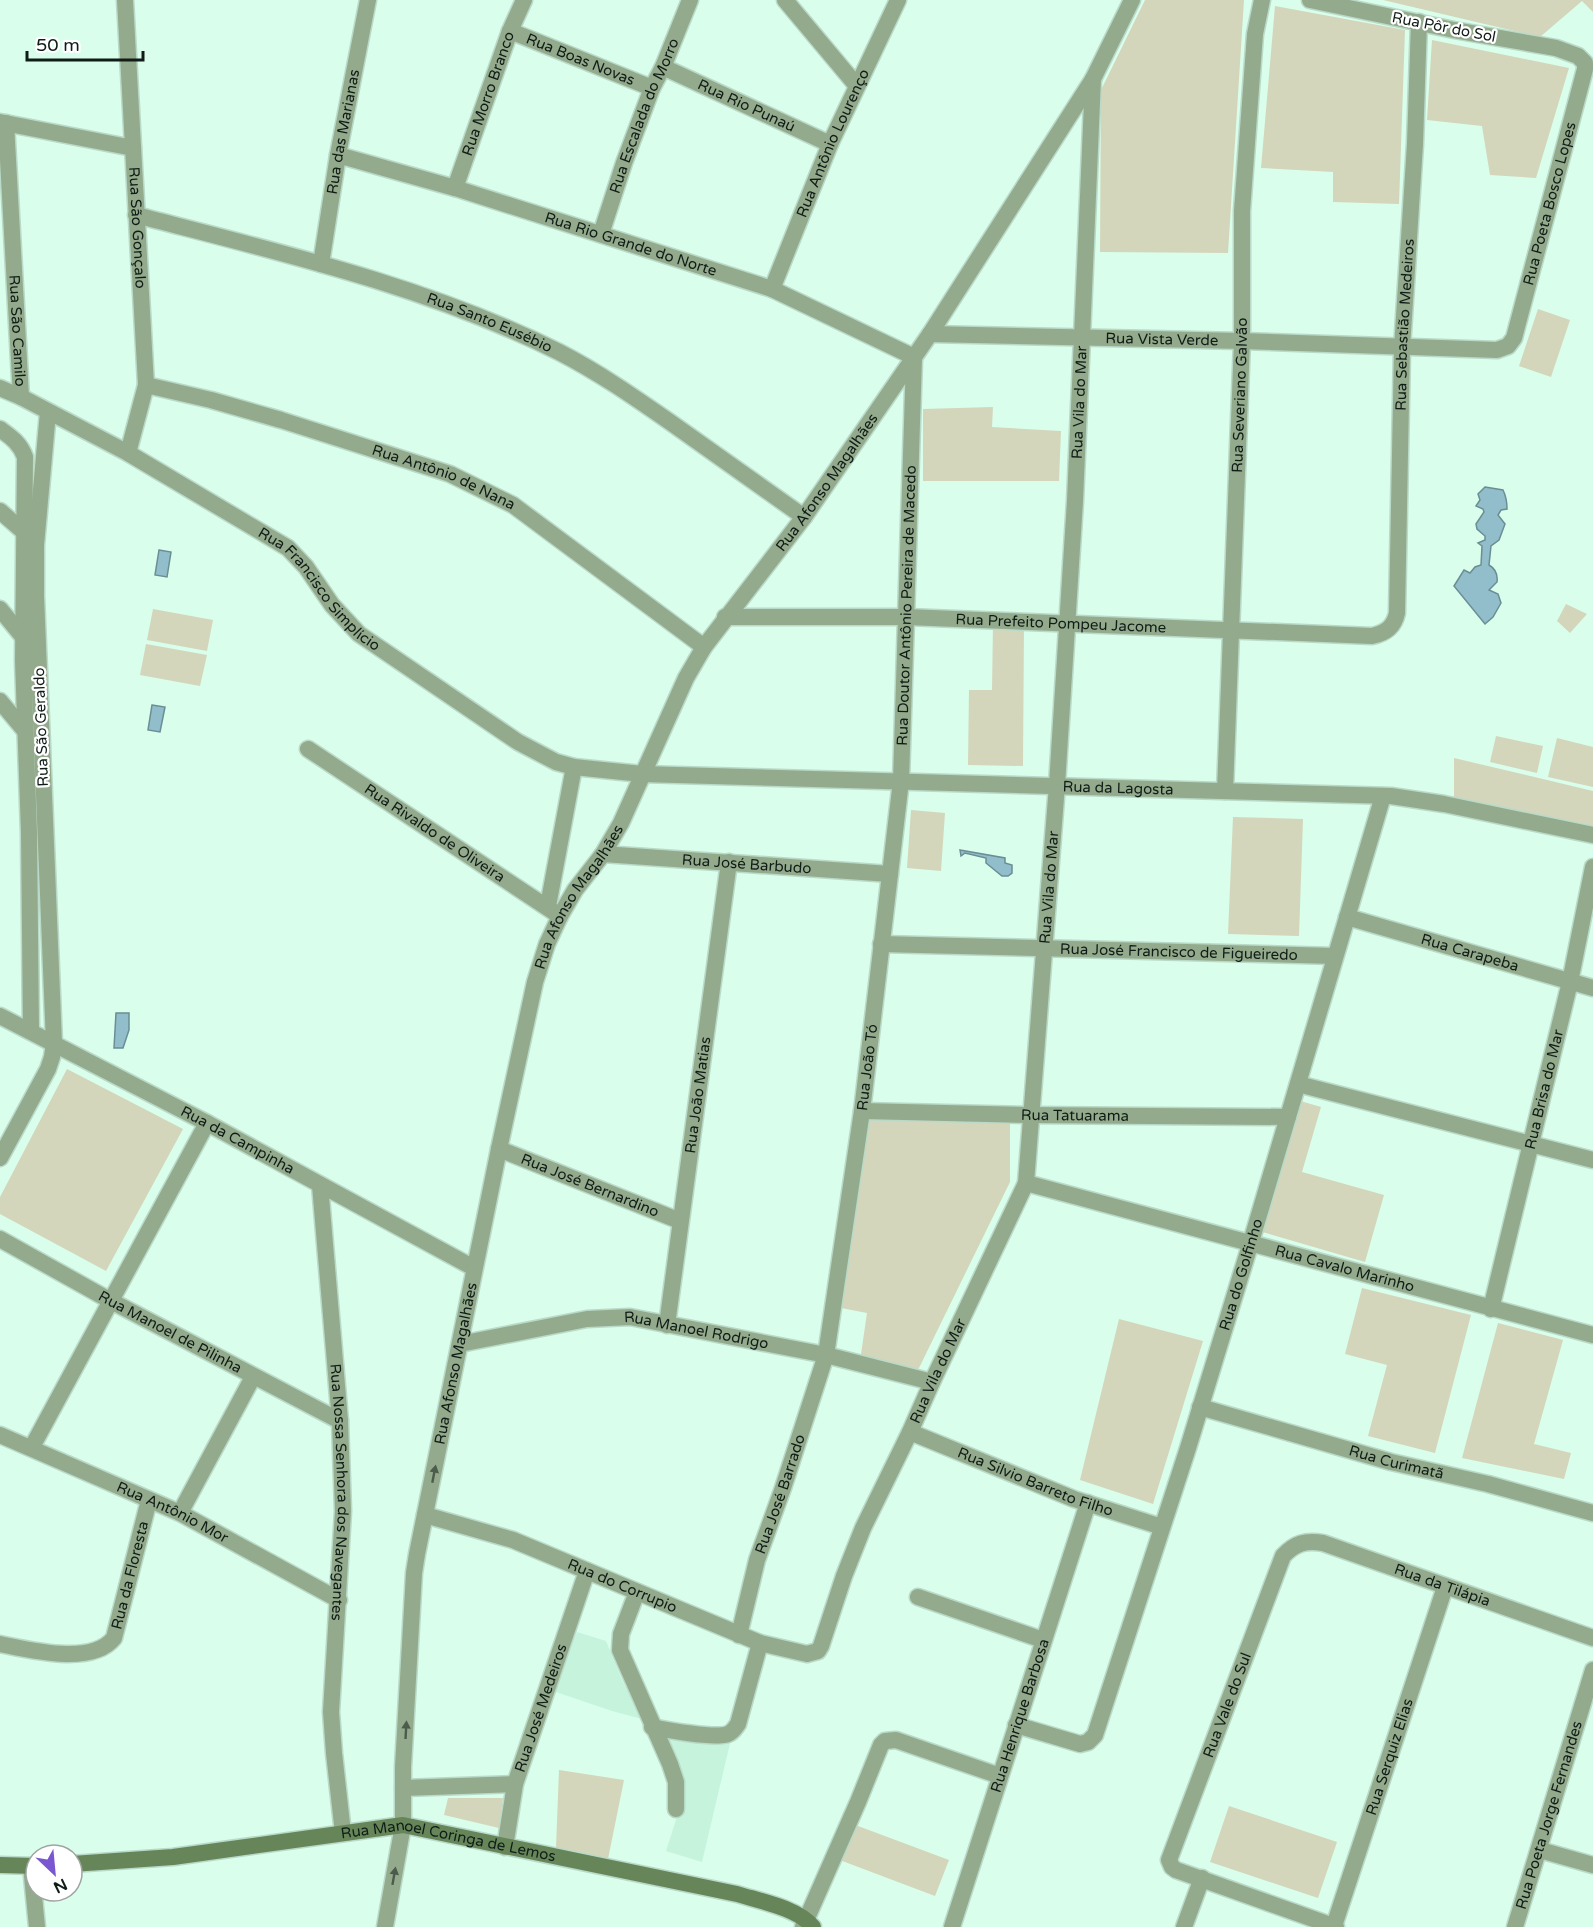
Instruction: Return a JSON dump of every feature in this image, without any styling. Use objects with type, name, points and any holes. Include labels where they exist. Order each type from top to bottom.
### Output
[{"type":"main road","name":"Rua Manoel Coringa de Lemos","points":[[84,1862],[173,1857],[403,1825],[736,1894],[776,1906],[810,1925]]},
{"type":"main road","points":[[0,1865],[24,1866]]},
{"type":"street","name":"Rua São Gonçalo","points":[[125,0],[146,385],[128,453]]},
{"type":"street","name":"Rua das Marianas","points":[[321,264],[338,155],[368,0]]},
{"type":"street","name":"Rua Morro Branco","points":[[455,188],[510,31],[524,0]]},
{"type":"street","name":"Rua Escalada do Morro","points":[[601,234],[652,88],[690,0]]},
{"type":"street","points":[[785,0],[857,86]]},
{"type":"street","name":"Rua Antônio Lourenço","points":[[772,289],[830,144],[898,0]]},
{"type":"street","name":"Rua Afonso Magalhães","points":[[554,911],[578,887],[603,855],[621,823],[686,678],[704,646],[804,517],[930,333],[1092,79],[1132,0]]},
{"type":"street","name":"Rua Severiano Galvão","points":[[1225,791],[1242,341],[1243,189],[1255,34],[1262,0]]},
{"type":"street","name":"Rua Pôr do Sol","points":[[1310,0],[1557,48],[1578,56]]},
{"type":"street","name":"Rua Sebastião Medeiros","points":[[1393,626],[1397,613],[1402,348],[1415,144],[1419,22]]},
{"type":"street","name":"Rua Boas Novas","points":[[510,31],[652,88]]},
{"type":"street","name":"Rua Poeta Bosco Lopes","points":[[1503,349],[1512,343],[1514,338],[1585,69],[1585,63],[1578,56]]},
{"type":"street","name":"Rua Rio Punaú","points":[[663,67],[830,144]]},
{"type":"street","name":"Rua Vila do Mar","points":[[818,1651],[862,1528],[910,1432],[1026,1183],[1057,785],[1075,501],[1092,79]]},
{"type":"street","points":[[3,123],[133,148]]},
{"type":"street","name":"Rua São Camilo","points":[[3,123],[21,397]]},
{"type":"street","name":"Rua Rio Grande do Norte","points":[[338,155],[455,188],[772,289],[914,357]]},
{"type":"street","name":"Rua Santo Eusébio","points":[[136,215],[321,264],[496,323],[560,353],[617,385],[804,517]]},
{"type":"street","name":"Rua Vista Verde","points":[[930,333],[1242,341],[1402,348],[1503,349]]},
{"type":"street","name":"Rua Doutor Antônio Pereira de Macedo","points":[[901,782],[914,357]]},
{"type":"street","name":"Rua Antônio de Nana","points":[[146,385],[281,420],[450,474],[513,505],[704,646]]},
{"type":"street","name":"Rua Francisco Simplício","points":[[0,388],[128,453],[288,548],[306,567],[345,621],[372,644],[536,753],[556,762],[574,766],[642,774]]},
{"type":"street","name":"Rua São Geraldo","points":[[0,1158],[48,1069],[54,1043],[36,596],[36,545],[48,412]]},
{"type":"street","name":"Rua São Geraldo","points":[[0,429],[22,448],[25,457],[23,638],[29,832],[31,1031]]},
{"type":"street","points":[[0,511],[24,532]]},
{"type":"street","points":[[0,609],[23,638]]},
{"type":"street","name":"Rua Prefeito Pompeu Jacome","points":[[725,617],[907,617],[1372,636],[1387,631],[1393,626]]},
{"type":"street","points":[[0,701],[26,730]]},
{"type":"street","name":"Rua Rivaldo de Oliveira","points":[[308,748],[554,911]]},
{"type":"street","name":"Rua Afonso Magalhães","points":[[384,1927],[403,1825],[414,1573],[499,1149],[535,982],[554,911],[574,766]]},
{"type":"street","name":"Rua da Lagosta","points":[[642,774],[1383,796],[1444,804],[1593,835]]},
{"type":"street","name":"Rua João Tó","points":[[826,1355],[862,1111],[901,782]]},
{"type":"street","name":"Rua do Golfinho","points":[[1016,1725],[1084,1744],[1095,1735],[1251,1242],[1383,796]]},
{"type":"street","name":"Rua José Barbudo","points":[[603,855],[890,874]]},
{"type":"street","name":"Rua João Matias","points":[[667,1325],[729,862]]},
{"type":"street","name":"Rua Brisa do Mar","points":[[1491,1309],[1570,982],[1593,867]]},
{"type":"street","name":"Rua Carapeba","points":[[1347,917],[1593,988]]},
{"type":"street","name":"Rua José Francisco de Figueiredo","points":[[882,944],[1335,956]]},
{"type":"street","name":"Rua da Campinha","points":[[0,1016],[207,1123],[474,1268]]},
{"type":"street","points":[[1298,1084],[1593,1161]]},
{"type":"street","name":"Rua Tatuarama","points":[[862,1111],[1288,1117]]},
{"type":"street","points":[[32,1447],[207,1123]]},
{"type":"street","name":"Rua José Bernardino","points":[[499,1149],[680,1221]]},
{"type":"street","name":"Rua Cavalo Marinho","points":[[1026,1183],[1593,1335]]},
{"type":"street","name":"Rua Nossa Senhora dos Navegantes","points":[[320,1185],[340,1421],[344,1511],[331,1712],[343,1833]]},
{"type":"street","name":"Rua Manoel de Pilinha","points":[[0,1239],[111,1301],[340,1421]]},
{"type":"street","name":"Rua Manoel Rodrigo","points":[[460,1344],[587,1319],[630,1317],[826,1355],[932,1382]]},
{"type":"street","name":"Rua José Barrado","points":[[739,1635],[757,1560],[826,1355]]},
{"type":"street","points":[[180,1513],[253,1377]]},
{"type":"street","name":"Rua Curimatã","points":[[1200,1407],[1391,1462],[1488,1484],[1593,1513]]},
{"type":"street","name":"Rua Silvio Barreto Filho","points":[[910,1432],[1088,1503],[1162,1527]]},
{"type":"street","name":"Rua Antônio Mor","points":[[0,1435],[180,1513],[339,1600]]},
{"type":"street","name":"Rua da Floresta","points":[[0,1644],[42,1652],[64,1653],[90,1652],[109,1645],[114,1638],[149,1500]]},
{"type":"street","name":"Rua Henrique Barbosa","points":[[952,1927],[1088,1503]]},
{"type":"street","name":"Rua do Corrupio","points":[[425,1515],[513,1540],[760,1643],[807,1654],[818,1651]]},
{"type":"street","name":"Rua da Tilápia","points":[[1292,1546],[1311,1541],[1323,1543],[1593,1638]]},
{"type":"street","name":"Rua Vale do Sul","points":[[1202,1878],[1172,1867],[1170,1856],[1283,1556],[1292,1546]]},
{"type":"street","name":"Rua José Medeiros","points":[[505,1847],[514,1784],[587,1571]]},
{"type":"street","name":"Rua Serquiz Elias","points":[[1335,1927],[1445,1587]]},
{"type":"street","points":[[637,1592],[619,1645],[676,1782],[676,1809]]},
{"type":"street","points":[[918,1597],[1043,1640]]},
{"type":"street","points":[[652,1727],[721,1736],[731,1732],[738,1724],[760,1643]]},
{"type":"street","name":"Rua Poeta Jorge Fernandes","points":[[1515,1927],[1592,1678]]},
{"type":"street","points":[[810,1925],[878,1751],[885,1742],[896,1740],[1000,1776]]},
{"type":"street","points":[[403,1788],[514,1784]]},
{"type":"street","points":[[1540,1850],[1593,1865]]},
{"type":"street","points":[[1184,1927],[1202,1878],[1335,1927]]},
{"type":"street","points":[[35,1903],[37,1927]]},
{"type":"shaded area","points":[[1145,0],[1244,0],[1228,253],[1100,252],[1101,90]]},
{"type":"shaded area","points":[[1383,0],[1593,0],[1593,12],[1582,1],[1540,37]]},
{"type":"shaded area","points":[[1275,6],[1405,30],[1399,204],[1333,202],[1333,172],[1261,168]]},
{"type":"shaded area","points":[[1432,40],[1569,68],[1536,178],[1490,175],[1482,126],[1427,120]]},
{"type":"shaded area","points":[[1538,309],[1570,320],[1551,377],[1519,366]]},
{"type":"shaded area","points":[[993,407],[992,427],[1061,431],[1059,481],[923,481],[923,409]]},
{"type":"shaded area","points":[[1566,604],[1587,614],[1570,633],[1557,621]]},
{"type":"shaded area","points":[[153,609],[213,620],[207,651],[147,640]]},
{"type":"shaded area","points":[[993,624],[1024,625],[1023,766],[968,765],[969,690],[992,690]]},
{"type":"shaded area","points":[[146,644],[207,655],[200,686],[140,675]]},
{"type":"shaded area","points":[[1496,736],[1543,746],[1537,773],[1490,762]]},
{"type":"shaded area","points":[[1557,738],[1593,747],[1593,787],[1548,777]]},
{"type":"shaded area","points":[[1454,758],[1593,791],[1593,830],[1454,797]]},
{"type":"shaded area","points":[[911,810],[945,813],[941,871],[907,868]]},
{"type":"shaded area","points":[[1233,817],[1303,819],[1299,936],[1228,934]]},
{"type":"shaded area","points":[[67,1069],[183,1129],[106,1271],[0,1214],[0,1197]]},
{"type":"shaded area","points":[[1297,1100],[1321,1107],[1302,1172],[1384,1195],[1365,1262],[1259,1231]]},
{"type":"shaded area","points":[[867,1119],[1010,1123],[1010,1182],[918,1370],[860,1361],[867,1313],[836,1307]]},
{"type":"shaded area","points":[[1362,1288],[1471,1315],[1435,1453],[1368,1436],[1387,1365],[1345,1354]]},
{"type":"shaded area","points":[[1119,1319],[1203,1341],[1153,1504],[1080,1480]]},
{"type":"shaded area","points":[[1498,1323],[1563,1340],[1534,1444],[1571,1453],[1564,1479],[1462,1458]]},
{"type":"shaded area","points":[[577,1632],[606,1641],[622,1680],[642,1719],[553,1691]]},
{"type":"shaded area","points":[[659,1733],[731,1739],[702,1862],[666,1851],[685,1792],[679,1770]]},
{"type":"shaded area","points":[[559,1770],[624,1780],[608,1859],[556,1848]]},
{"type":"shaded area","points":[[448,1798],[503,1798],[499,1828],[444,1815]]},
{"type":"shaded area","points":[[1229,1806],[1337,1842],[1318,1898],[1210,1862]]},
{"type":"shaded area","points":[[850,1823],[949,1860],[935,1896],[837,1859]]},
{"type":"water","points":[[1485,487],[1503,490],[1507,509],[1501,510],[1498,515],[1505,524],[1499,540],[1491,546],[1489,565],[1497,574],[1497,582],[1489,590],[1498,594],[1501,603],[1493,617],[1485,624],[1454,586],[1464,570],[1470,573],[1475,567],[1481,565],[1482,546],[1478,543],[1485,540],[1485,536],[1477,529],[1476,524],[1484,512],[1476,506],[1480,500],[1478,494]]},
{"type":"water","points":[[159,550],[171,552],[167,577],[155,575]]},
{"type":"water","points":[[152,705],[165,707],[160,732],[148,730]]},
{"type":"water","points":[[960,850],[1005,858],[1005,863],[1012,865],[1012,873],[1002,876],[986,863],[986,858],[965,853],[961,856]]},
{"type":"water","points":[[116,1013],[129,1013],[129,1030],[123,1048],[114,1048]]}]
